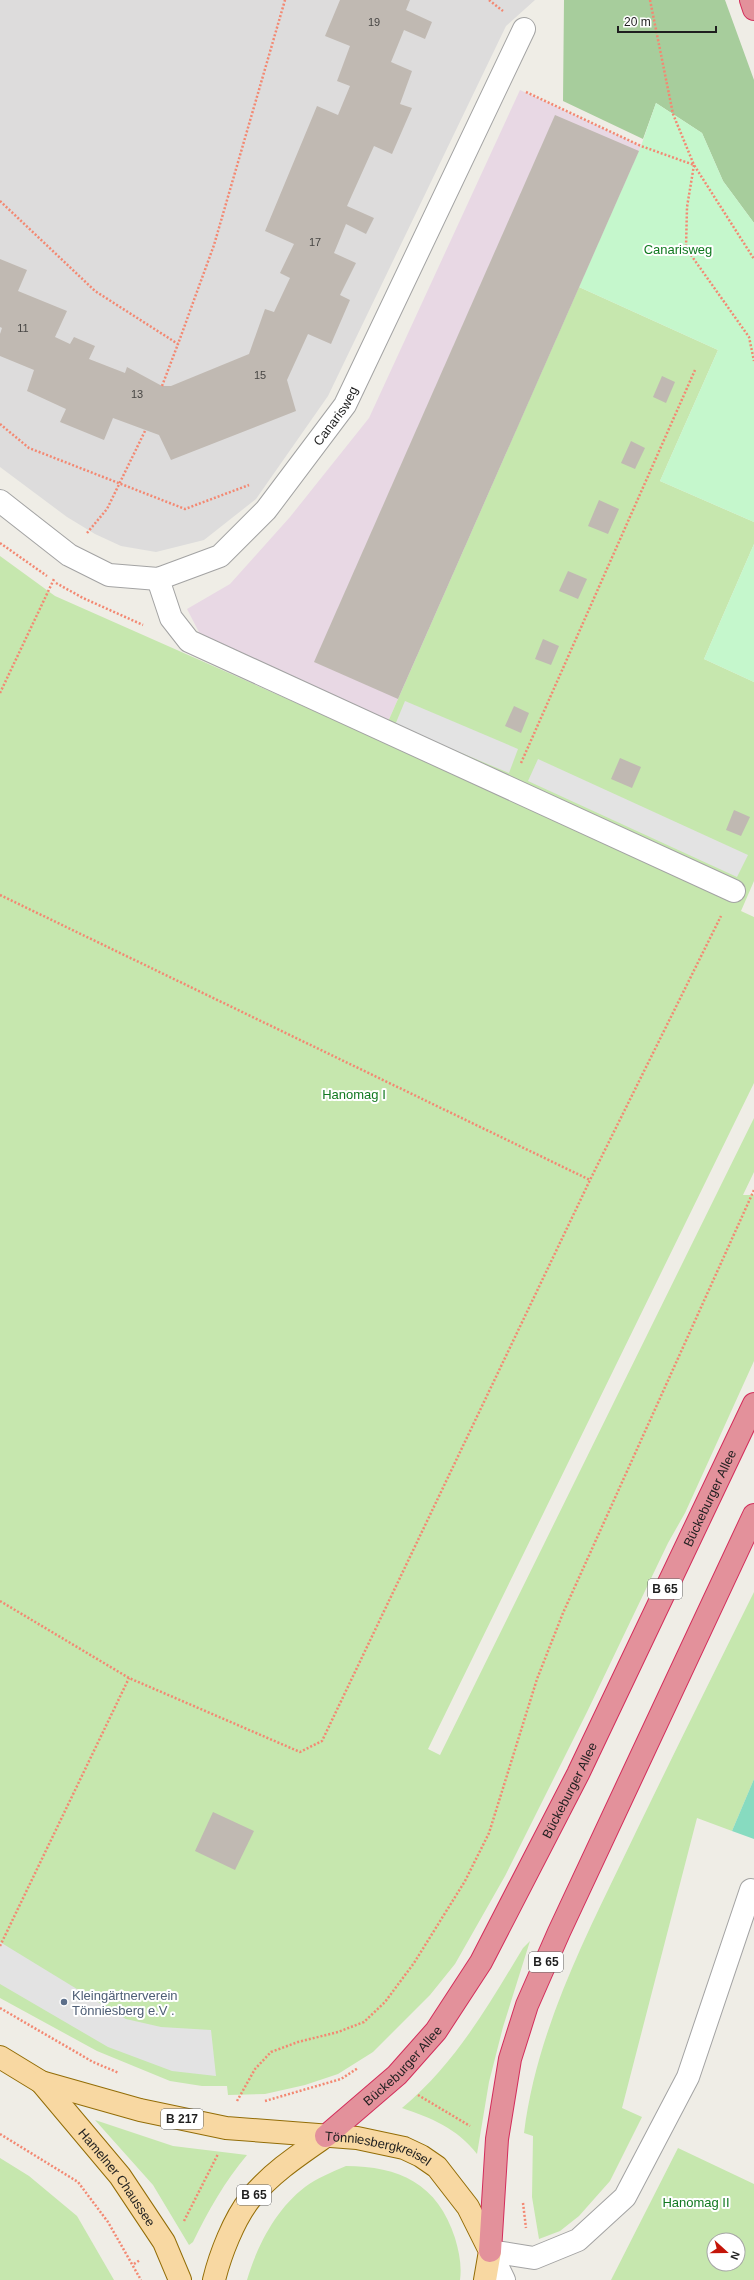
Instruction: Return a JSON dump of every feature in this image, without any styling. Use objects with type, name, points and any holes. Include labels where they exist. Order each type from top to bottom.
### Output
[{"type":"highway","points":[[751,0],[754,9]]},
{"type":"highway","name":"Bückeburger Allee","points":[[326,2136],[397,2075],[436,2031],[481,1962],[578,1774],[754,1404]]},
{"type":"highway","name":"B 65","points":[[490,2251],[497,2139],[510,2059],[528,2005],[559,1932],[754,1515]]},
{"type":"main road","name":"Hamelner Chaussee","points":[[0,2057],[40,2082],[140,2110],[226,2128],[326,2136]]},
{"type":"main road","name":"Hamelner Chaussee","points":[[40,2082],[120,2176],[164,2242],[180,2280]]},
{"type":"main road","name":"Tönniesbergkreisel","points":[[214,2280],[228,2238],[250,2199],[273,2176],[326,2136],[357,2138],[404,2148],[421,2156],[437,2167],[468,2207],[490,2251]]},
{"type":"main road","name":"B 65","points":[[485,2280],[490,2251]]},
{"type":"street","name":"Canarisweg","points":[[0,501],[69,555],[109,575],[158,578],[220,556],[266,510],[346,405],[524,29]]},
{"type":"street","points":[[158,578],[171,618],[189,641],[734,891]]},
{"type":"street","points":[[490,2251],[534,2258],[578,2240],[625,2197],[688,2078],[750,1890]]},
{"type":"street","points":[[490,2251],[504,2280]]},
{"type":"path","points":[[162,386],[214,245],[285,0]]},
{"type":"path","points":[[650,0],[673,114],[694,165],[754,259]]},
{"type":"path","points":[[500,80],[641,146],[694,165]]},
{"type":"path","points":[[694,165],[687,208],[686,248],[749,337],[754,361]]},
{"type":"path","points":[[0,201],[95,291],[178,344]]},
{"type":"path","points":[[510,788],[695,370]]},
{"type":"path","points":[[0,424],[29,448],[185,509],[256,482]]},
{"type":"path","points":[[0,693],[53,581],[69,555],[107,509],[145,431]]},
{"type":"path","points":[[0,1601],[129,1678],[300,1752],[322,1741],[590,1180],[734,891]]},
{"type":"path","points":[[0,895],[590,1180]]},
{"type":"path","points":[[134,2264],[180,2229],[217,2158],[226,2128],[237,2102],[255,2069],[271,2052],[298,2042],[338,2032],[364,2022],[385,2002],[414,1963],[465,1881],[488,1833],[532,1694],[563,1613],[754,1190]]},
{"type":"path","points":[[0,1946],[129,1678]]},
{"type":"path","points":[[0,2008],[93,2062],[120,2073]]},
{"type":"path","points":[[257,2101],[308,2090],[341,2079],[360,2068]]},
{"type":"path","points":[[229,2101],[244,2102]]},
{"type":"path","points":[[0,2134],[78,2182],[108,2222],[134,2264],[141,2280]]},
{"type":"shaded area","points":[[0,0],[535,0],[506,26],[328,396],[256,499],[204,540],[156,552],[121,546],[95,534],[67,517],[0,467]]},
{"type":"shaded area","points":[[520,90],[641,146],[387,724],[202,638],[187,609],[230,584],[290,517],[369,418]]},
{"type":"shaded area","points":[[405,701],[518,749],[509,773],[395,725]]},
{"type":"shaded area","points":[[538,759],[748,855],[737,877],[528,781]]},
{"type":"shaded area","name":"Kleingärtnerverein Tönniesberg e.V .","points":[[0,1942],[126,2019],[161,2027],[211,2030],[216,2076],[172,2071],[108,2047],[0,1984]]},
{"type":"green space","points":[[564,0],[725,0],[754,80],[754,223],[723,181],[702,133],[656,103],[643,139],[563,101]]},
{"type":"green space","name":"Canarisweg","points":[[656,103],[702,133],[723,181],[754,223],[754,522],[660,481],[718,350],[579,287],[641,146]]},
{"type":"green space","name":"Hanomag I","points":[[579,287],[718,350],[660,481],[754,522],[754,544],[704,659],[754,682],[754,881],[741,911],[754,917],[754,1083],[428,1749],[440,1755],[754,1118],[754,1172],[743,1195],[754,1195],[754,1361],[685,1513],[668,1543],[587,1712],[505,1876],[455,1964],[430,1995],[373,2052],[338,2074],[305,2085],[265,2094],[228,2095],[227,2086],[202,2086],[170,2081],[97,2051],[0,1998],[0,556],[55,596],[380,740]]},
{"type":"green space","points":[[754,544],[754,682],[704,659]]},
{"type":"green space","points":[[754,1592],[754,1779],[732,1831],[697,1818],[622,2108],[642,2117],[610,2181],[579,2216],[560,2231],[539,2239],[532,2197],[533,2136],[524,2133],[538,2062],[549,2027],[591,1927]]},
{"type":"green space","points":[[754,1779],[754,1839],[732,1831]]},
{"type":"green space","points":[[530,1941],[503,2027],[489,2082],[477,2154],[461,2137],[443,2125],[402,2108],[421,2091],[454,2053],[483,2013],[523,1948]]},
{"type":"green space","points":[[95,2120],[173,2146],[247,2155],[231,2175],[217,2197],[193,2242],[189,2245],[153,2185]]},
{"type":"green space","name":"Hanomag II","points":[[678,2148],[754,2184],[754,2280],[611,2280]]},
{"type":"green space","points":[[0,2158],[29,2176],[77,2216],[114,2280],[0,2280]]},
{"type":"green space","points":[[346,2166],[383,2170],[414,2182],[427,2191],[448,2219],[458,2248],[461,2269],[460,2280],[247,2280],[262,2241],[285,2206],[305,2187],[325,2175]]},
{"type":"building","points":[[340,0],[410,0],[406,10],[432,22],[425,39],[404,30],[391,62],[412,71],[400,104],[412,108],[392,154],[374,146],[347,206],[374,218],[366,234],[346,224],[334,253],[356,263],[340,295],[350,300],[331,344],[308,334],[287,380],[296,411],[171,460],[159,435],[113,418],[104,440],[60,422],[66,409],[27,391],[34,370],[0,356],[0,334],[2,328],[0,327],[0,259],[27,270],[18,291],[67,311],[55,337],[70,344],[74,337],[95,346],[89,359],[125,373],[127,367],[162,386],[171,386],[249,354],[265,309],[274,312],[290,278],[280,273],[294,244],[265,231],[317,106],[338,115],[350,86],[337,81],[350,46],[325,36]]},
{"type":"building","points":[[555,115],[639,151],[398,699],[314,662]]},
{"type":"building","points":[[662,376],[675,382],[666,403],[653,397]]},
{"type":"building","points":[[631,441],[645,448],[635,469],[621,463]]},
{"type":"building","points":[[599,500],[619,509],[608,534],[588,526]]},
{"type":"building","points":[[568,571],[587,579],[578,599],[559,591]]},
{"type":"building","points":[[543,639],[559,646],[551,665],[535,659]]},
{"type":"building","points":[[514,706],[529,713],[521,733],[505,726]]},
{"type":"building","points":[[620,758],[641,767],[632,788],[611,779]]},
{"type":"building","points":[[734,810],[750,817],[741,836],[726,830]]},
{"type":"building","points":[[213,1812],[254,1831],[235,1870],[195,1851]]},
{"type":"place","name":"Kleingärtnerverein Tönniesberg e.V .","points":[[64,2002]]}]
